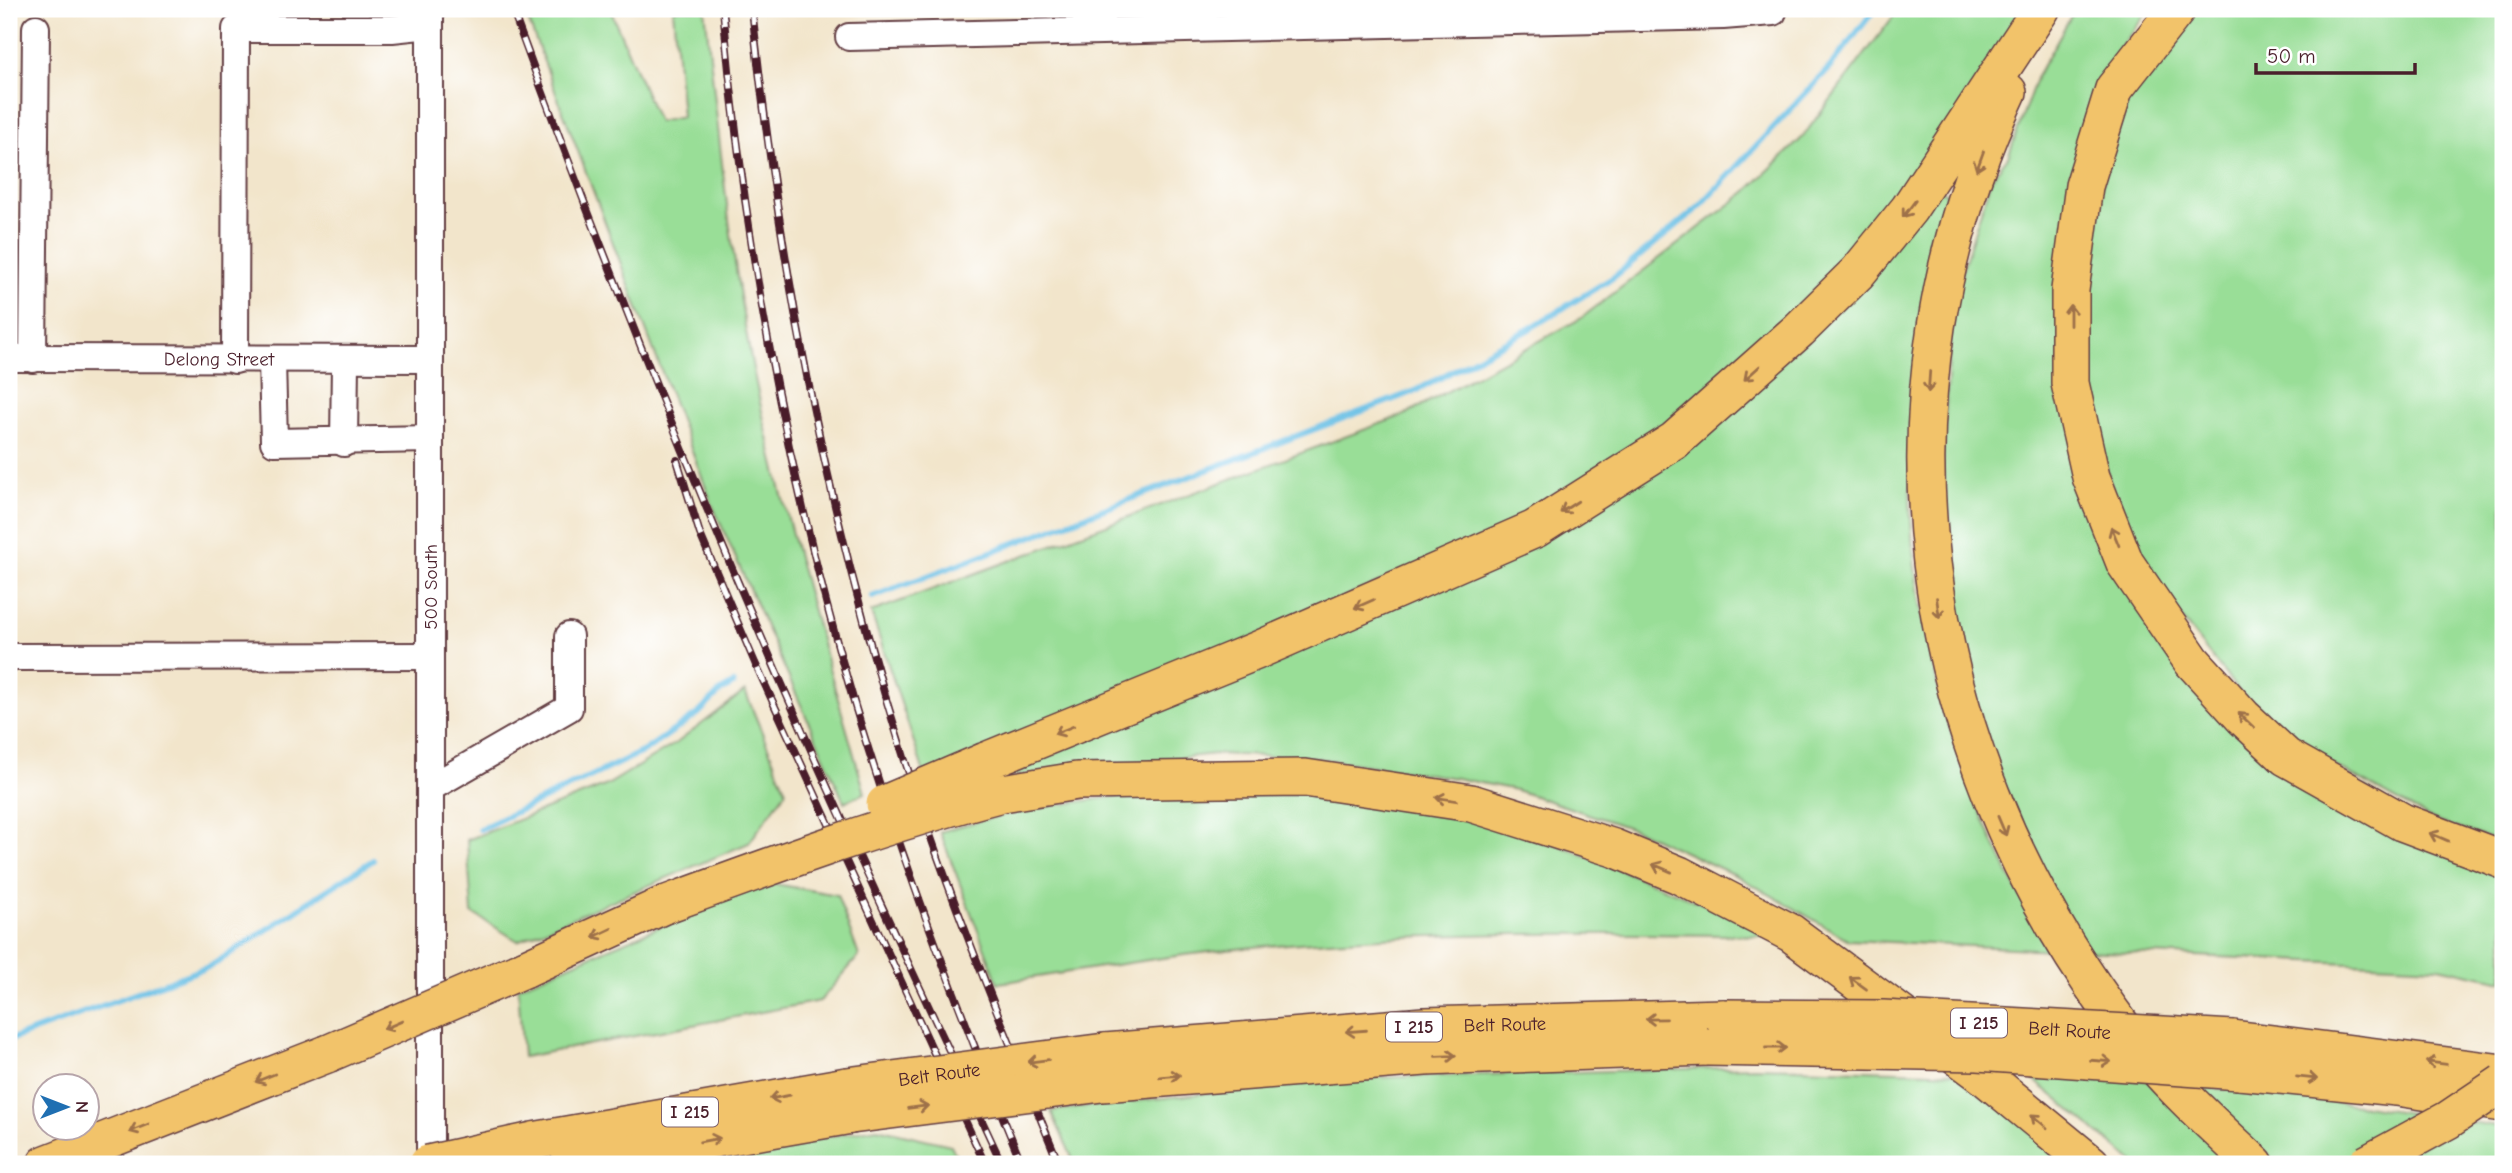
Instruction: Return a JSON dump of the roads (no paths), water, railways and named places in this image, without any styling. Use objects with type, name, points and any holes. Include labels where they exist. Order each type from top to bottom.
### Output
[{"type":"highway","points":[[46,1164],[327,1054],[664,905],[916,815],[1256,651],[1535,529],[1674,441],[1799,330],[1857,272],[1909,209],[2041,9]]},
{"type":"highway","points":[[2047,9],[1980,158],[1960,219],[1939,303],[1929,371],[1925,456],[1929,546],[1938,617],[1954,685],[1977,762],[2005,834],[2060,938],[2110,1011],[2168,1082],[2255,1164]]},
{"type":"highway","points":[[2177,9],[2114,89],[2084,186],[2070,290],[2070,383],[2091,477],[2125,563],[2192,661],[2277,749],[2344,792],[2402,822],[2503,860]]},
{"type":"highway","points":[[994,777],[1077,780],[1305,778],[1471,803],[1614,848],[1679,875],[1791,933],[1984,1076],[2091,1164]]},
{"type":"highway","name":"Belt Route","points":[[429,1164],[533,1141],[1104,1068],[1425,1056],[1716,1033],[1978,1052],[2236,1055],[2503,1073]]},
{"type":"highway","name":"Belt Route","points":[[2236,1055],[2397,1087],[2503,1103]]},
{"type":"highway","points":[[2367,1164],[2448,1119],[2503,1083]]},
{"type":"highway","name":"Belt Route","points":[[570,1164],[849,1101]]},
{"type":"street","points":[[849,37],[1723,16],[1773,12],[1774,9]]},
{"type":"street","points":[[235,360],[236,29],[392,29],[429,17]]},
{"type":"street","name":"500 South","points":[[429,17],[429,1164]]},
{"type":"street","points":[[21,359],[36,28]]},
{"type":"street","name":"Delong Street","points":[[21,359],[430,359]]},
{"type":"street","points":[[272,360],[274,442],[344,443],[430,439]]},
{"type":"street","points":[[344,443],[345,361]]},
{"type":"street","points":[[430,788],[569,708],[569,636]]},
{"type":"street","points":[[9,657],[430,656]]},
{"type":"waterway","points":[[872,597],[1418,390],[1529,329],[1614,277],[1699,207],[1831,66],[1875,9]]},
{"type":"waterway","points":[[480,829],[644,751],[699,713],[721,691],[733,684]]},
{"type":"waterway","points":[[9,1040],[211,966],[373,860]]},
{"type":"railway","points":[[512,9],[614,279],[723,546],[849,834],[1002,1164]]},
{"type":"railway","points":[[723,9],[756,273],[789,448],[831,621],[873,764],[912,880],[1022,1164]]},
{"type":"railway","points":[[752,9],[776,201],[792,296],[830,485],[853,579],[878,672],[923,815],[979,965],[1059,1164]]},
{"type":"railway","points":[[677,460],[700,534],[755,663],[985,1164]]}]
